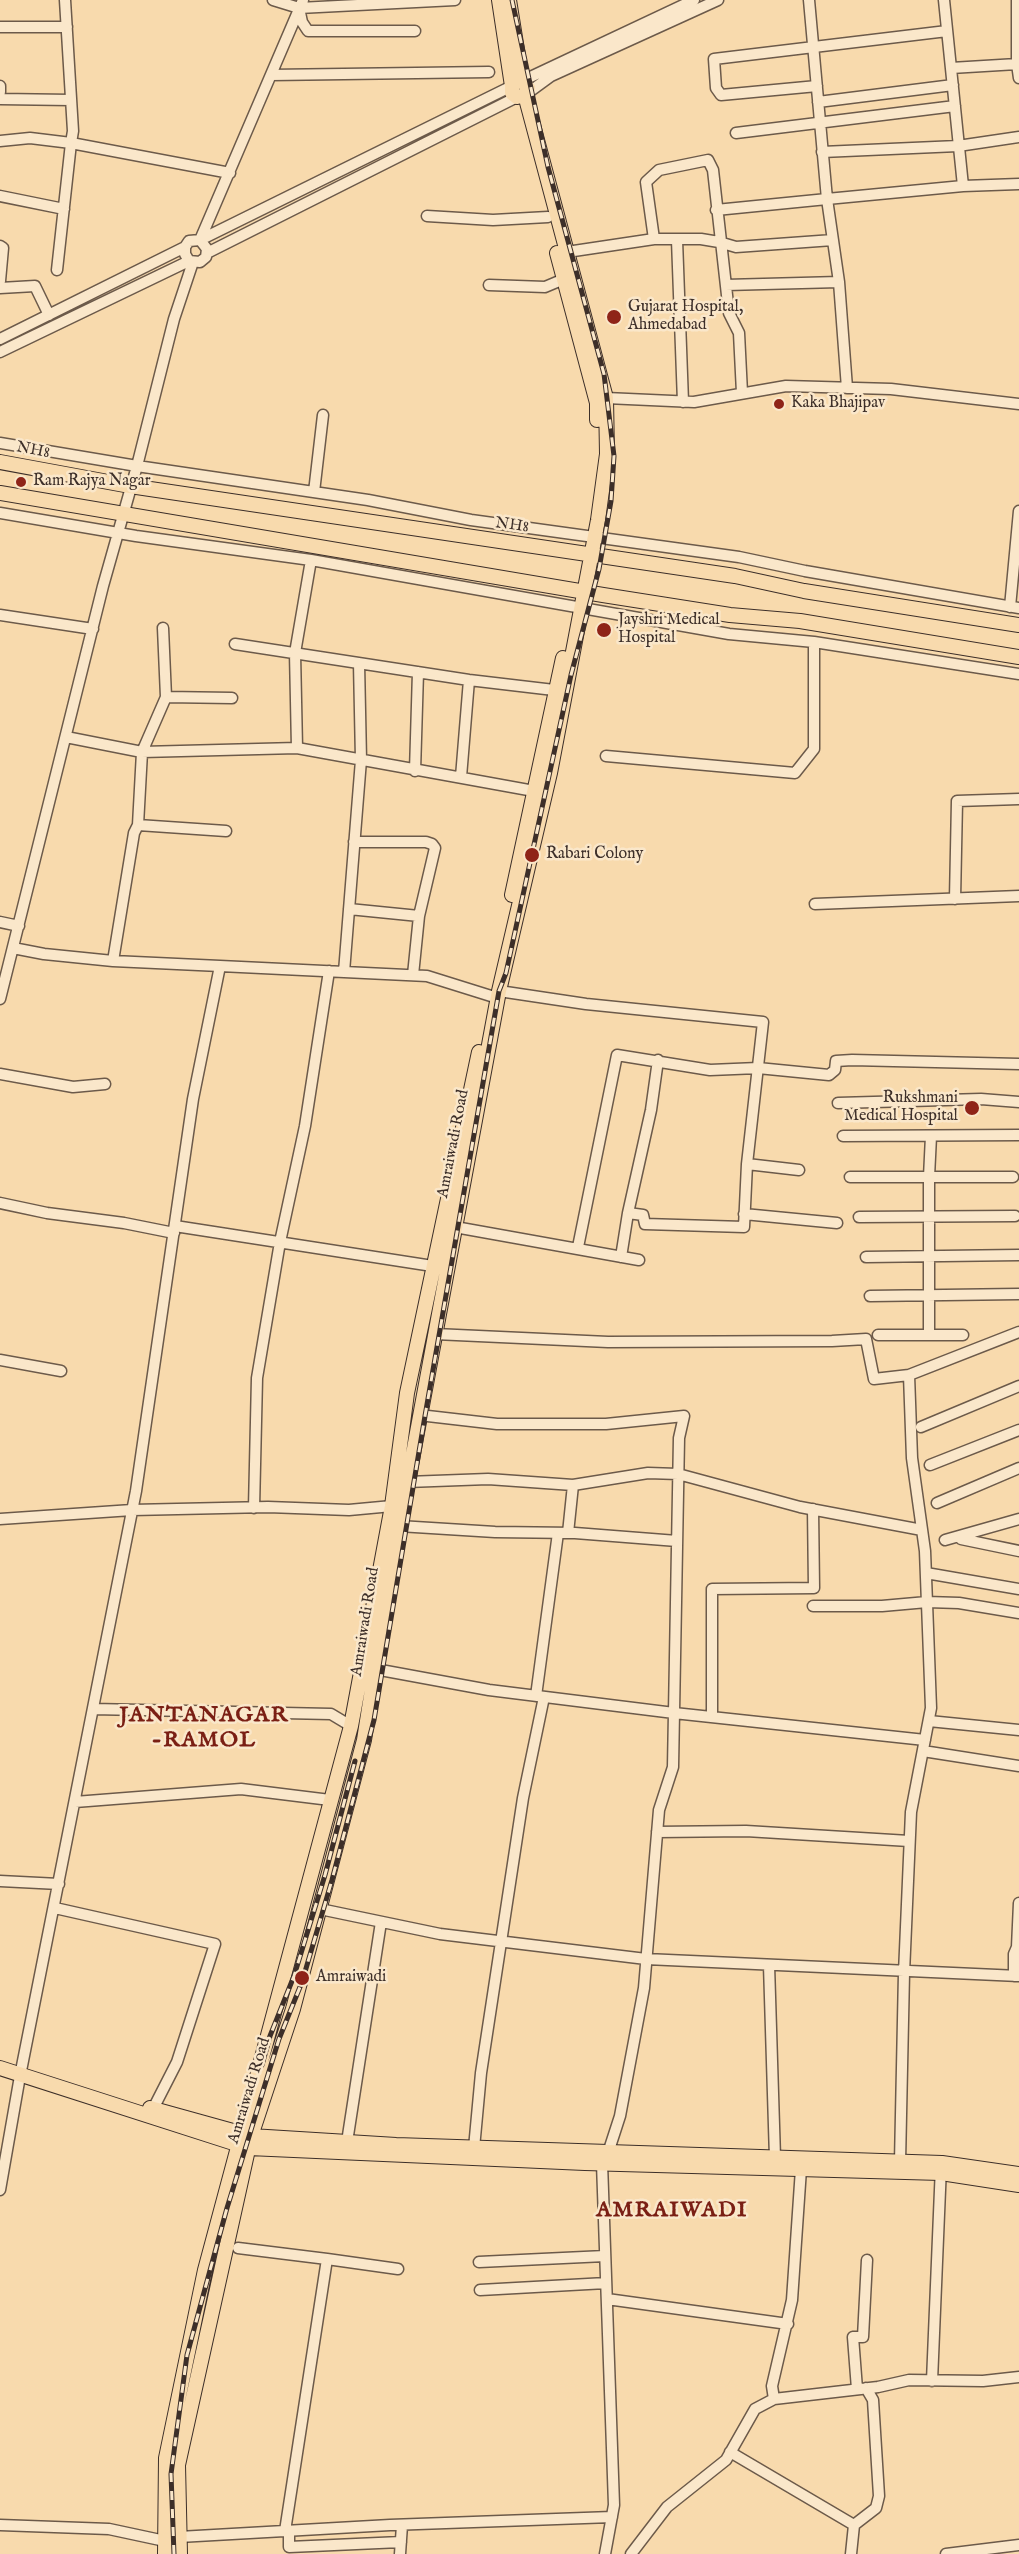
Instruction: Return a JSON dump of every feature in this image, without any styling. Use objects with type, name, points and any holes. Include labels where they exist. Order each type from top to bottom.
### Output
[{"type":"main road","points":[[499,0],[548,218],[597,403],[598,454],[591,536]]},
{"type":"main road","points":[[165,2547],[166,2458],[205,2270],[245,2141],[330,1800],[351,1726],[392,1506],[407,1393],[433,1266],[495,993],[534,791],[578,607],[607,454],[606,398],[567,252],[519,90],[509,0]]},
{"type":"main road","name":"NH8","points":[[0,462],[130,486],[735,576],[804,591],[1019,625]]},
{"type":"main road","points":[[0,493],[581,592],[730,615],[800,621],[1019,657]]},
{"type":"main road","name":"Amraiwadi Road","points":[[180,2554],[178,2465],[245,2141],[293,2008],[363,1744],[399,1526],[455,1227],[495,993],[550,773],[560,689]]},
{"type":"main road","points":[[0,2059],[21,2072],[245,2141],[801,2169],[941,2168],[1019,2186]]},
{"type":"main road","points":[[0,2068],[153,2109],[245,2141],[347,2142],[474,2148],[605,2158],[775,2158],[900,2162],[941,2168],[1019,2174]]},
{"type":"street","points":[[57,270],[71,143],[71,100],[65,0]]},
{"type":"street","points":[[273,0],[301,4],[455,0]]},
{"type":"street","points":[[0,352],[191,261],[200,262],[207,253],[694,0]]},
{"type":"street","points":[[0,339],[185,247],[189,241],[200,240],[519,90],[718,0]]},
{"type":"street","points":[[809,0],[822,152],[839,282],[847,388]]},
{"type":"street","points":[[944,0],[963,186]]},
{"type":"street","points":[[1017,0],[1019,78]]},
{"type":"street","points":[[301,4],[302,22],[308,31],[415,31]]},
{"type":"street","points":[[200,240],[301,4]]},
{"type":"street","points":[[0,27],[67,27]]},
{"type":"street","points":[[817,86],[721,95],[716,88],[714,59],[813,49],[947,31]]},
{"type":"street","points":[[951,68],[1017,64]]},
{"type":"street","points":[[271,75],[489,72]]},
{"type":"street","points":[[818,102],[953,85]]},
{"type":"street","points":[[0,86],[0,92]]},
{"type":"street","points":[[0,99],[71,100]]},
{"type":"street","points":[[736,134],[955,106]]},
{"type":"street","points":[[822,152],[958,146],[1019,137]]},
{"type":"street","points":[[0,141],[30,138],[71,143],[230,173]]},
{"type":"street","points":[[654,239],[645,182],[659,170],[708,160],[713,170],[719,242],[729,313],[739,333],[742,393]]},
{"type":"street","points":[[716,210],[963,186],[1019,184]]},
{"type":"street","points":[[0,196],[64,209]]},
{"type":"street","points":[[427,216],[493,220],[548,218]]},
{"type":"street","points":[[567,252],[654,239],[719,242],[736,247],[833,240]]},
{"type":"street","points":[[200,240],[206,245],[207,253]]},
{"type":"street","points":[[677,240],[682,402]]},
{"type":"street","points":[[0,246],[3,248],[0,281]]},
{"type":"street","points":[[185,247],[185,254],[191,261]]},
{"type":"street","points":[[0,999],[121,515],[137,466],[191,261]]},
{"type":"street","points":[[489,285],[545,287],[564,279]]},
{"type":"street","points":[[726,285],[839,282]]},
{"type":"street","points":[[0,288],[35,286],[49,315]]},
{"type":"street","points":[[606,398],[694,402],[786,386],[891,389],[1019,404]]},
{"type":"street","points":[[314,492],[323,415]]},
{"type":"street","points":[[0,443],[314,492],[471,520],[739,557],[1015,608],[1019,511]]},
{"type":"street","points":[[0,513],[311,560],[729,634],[814,642],[1019,674]]},
{"type":"street","points":[[297,748],[295,653],[311,560]]},
{"type":"street","points":[[0,615],[93,629]]},
{"type":"street","points":[[113,961],[138,825],[142,752],[166,697],[163,628]]},
{"type":"street","points":[[606,756],[707,767],[795,773],[814,749],[814,642]]},
{"type":"street","points":[[235,644],[469,680],[560,689]]},
{"type":"street","points":[[344,972],[361,760],[359,663]]},
{"type":"street","points":[[415,771],[418,672]]},
{"type":"street","points":[[461,777],[469,680]]},
{"type":"street","points":[[166,697],[232,698]]},
{"type":"street","points":[[66,737],[142,752],[297,748],[534,791]]},
{"type":"street","points":[[955,899],[957,801],[1019,799]]},
{"type":"street","points":[[138,825],[226,831]]},
{"type":"street","points":[[354,842],[432,844],[435,848],[419,916],[413,975]]},
{"type":"street","points":[[815,904],[1019,896]]},
{"type":"street","points":[[349,909],[419,916]]},
{"type":"street","points":[[0,922],[19,926]]},
{"type":"street","points":[[13,948],[44,954],[113,961],[427,976],[495,993],[763,1023],[747,1164],[744,1227],[645,1224],[643,1215],[628,1213]]},
{"type":"street","points":[[0,2190],[21,2072],[132,1510],[193,1099],[220,966]]},
{"type":"street","points":[[255,1508],[257,1378],[280,1242],[305,1126],[329,971]]},
{"type":"street","points":[[578,1248],[617,1055],[710,1070],[758,1068],[829,1075],[835,1070],[836,1061],[852,1060],[1019,1064]]},
{"type":"street","points":[[621,1257],[628,1213],[651,1110],[658,1060]]},
{"type":"street","points":[[0,1074],[73,1087],[105,1084]]},
{"type":"street","points":[[838,1103],[981,1099],[1019,1102]]},
{"type":"street","points":[[843,1136],[1019,1135]]},
{"type":"street","points":[[930,1335],[931,1136]]},
{"type":"street","points":[[747,1164],[799,1170]]},
{"type":"street","points":[[850,1177],[1013,1177]]},
{"type":"street","points":[[0,1203],[47,1214],[280,1242],[447,1268]]},
{"type":"street","points":[[744,1214],[837,1223]]},
{"type":"street","points":[[859,1217],[1015,1216]]},
{"type":"street","points":[[455,1227],[639,1260]]},
{"type":"street","points":[[866,1257],[1019,1255]]},
{"type":"street","points":[[870,1296],[1019,1294]]},
{"type":"street","points":[[435,1334],[608,1342],[866,1339],[874,1379],[909,1375],[1019,1332]]},
{"type":"street","points":[[878,1335],[963,1335]]},
{"type":"street","points":[[0,1360],[61,1371]]},
{"type":"street","points":[[900,2162],[909,1841],[911,1812],[931,1708],[926,1573],[912,1458],[909,1375]]},
{"type":"street","points":[[921,1427],[1019,1386]]},
{"type":"street","points":[[420,1415],[497,1424],[606,1424],[684,1416],[679,1438],[673,1767],[659,1810],[644,1988],[620,2116],[605,2158],[605,2256],[614,2505],[605,2554]]},
{"type":"street","points":[[930,1465],[1019,1430]]},
{"type":"street","points":[[937,1503],[1019,1468]]},
{"type":"street","points":[[407,1482],[488,1479],[573,1485],[648,1473],[678,1474],[813,1509],[922,1530]]},
{"type":"street","points":[[474,2148],[481,2073],[563,1533],[573,1485]]},
{"type":"street","points":[[0,1519],[132,1510],[255,1508],[349,1510],[392,1506]]},
{"type":"street","points":[[712,1718],[712,1589],[813,1588],[813,1509]]},
{"type":"street","points":[[945,1540],[1019,1519]]},
{"type":"street","points":[[399,1526],[495,1533],[563,1533],[677,1541]]},
{"type":"street","points":[[957,1538],[1019,1551]]},
{"type":"street","points":[[926,1573],[1019,1588]]},
{"type":"street","points":[[813,1606],[959,1603],[1019,1613]]},
{"type":"street","points":[[375,1669],[540,1696],[924,1745],[1019,1766]]},
{"type":"street","points":[[93,1709],[331,1714],[351,1726]]},
{"type":"street","points":[[928,1721],[1019,1730]]},
{"type":"street","points":[[75,1802],[241,1789],[330,1800]]},
{"type":"street","points":[[657,1832],[746,1831],[909,1841]]},
{"type":"street","points":[[0,1881],[59,1884]]},
{"type":"street","points":[[320,1909],[440,1934],[646,1959],[904,1973],[1017,1976],[1014,1954],[1017,1947],[1019,1903]]},
{"type":"street","points":[[55,1908],[216,1944],[177,2062],[153,2109]]},
{"type":"street","points":[[347,2142],[381,1922]]},
{"type":"street","points":[[769,1965],[775,2158]]},
{"type":"street","points":[[932,2381],[941,2168]]},
{"type":"street","points":[[774,2399],[772,2386],[792,2300],[801,2169]]},
{"type":"street","points":[[238,2248],[398,2269]]},
{"type":"street","points":[[479,2262],[605,2256]]},
{"type":"street","points":[[327,2259],[287,2531],[289,2551],[363,2549],[401,2542]]},
{"type":"street","points":[[851,2554],[854,2525],[876,2508],[879,2496],[873,2400],[862,2389],[853,2337],[863,2337],[867,2259]]},
{"type":"street","points":[[480,2290],[606,2283]]},
{"type":"street","points":[[607,2299],[788,2324]]},
{"type":"street","points":[[631,2554],[668,2507],[726,2460],[754,2409],[774,2399],[862,2389],[909,2380],[983,2381],[1019,2377]]},
{"type":"street","points":[[730,2452],[854,2525]]},
{"type":"street","points":[[0,2524],[109,2529],[165,2547],[180,2537],[612,2517]]},
{"type":"street","points":[[400,2554],[402,2525]]},
{"type":"street","points":[[946,2554],[1019,2546]]},
{"type":"railway","points":[[174,2554],[171,2474],[187,2355],[227,2208],[279,2039],[302,1982],[332,1880],[374,1720],[499,991],[506,973],[571,675],[599,569],[611,501],[614,456],[604,374],[548,167],[512,0]]},
{"type":"railway","points":[[262,2065],[270,2036],[294,1976],[325,1875],[355,1761]]},
{"type":"place","name":"Gujarat Hospital, Ahmedabad","points":[[614,317]]},
{"type":"place","name":"Kaka Bhajipav","points":[[779,404]]},
{"type":"place","name":"Ram Rajya Nagar","points":[[21,482]]},
{"type":"place","name":"Jayshri Medical Hospital","points":[[604,630]]},
{"type":"place","name":"Rabari Colony","points":[[532,855]]},
{"type":"place","name":"Rukshmani Medical Hospital","points":[[972,1108]]},
{"type":"place","name":"Amraiwadi","points":[[302,1978]]},
{"type":"district","name":"JANTANAGAR -RAMOL","points":[[204,1728]]},
{"type":"district","name":"AMRAIWADI","points":[[672,2211]]}]
